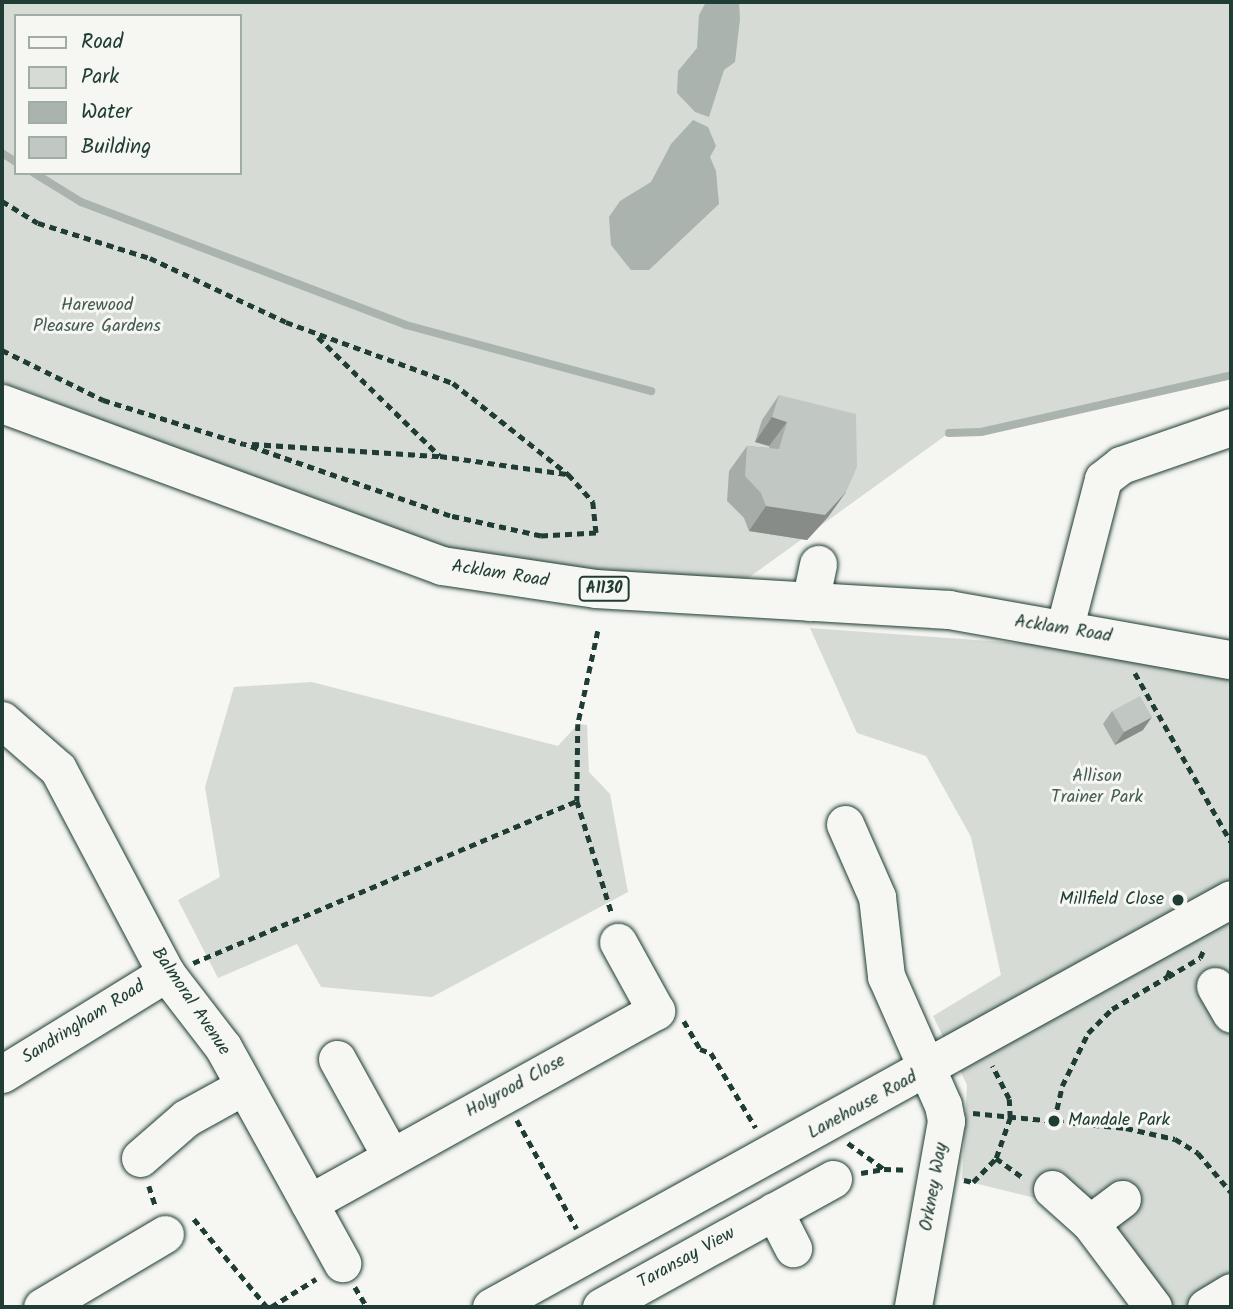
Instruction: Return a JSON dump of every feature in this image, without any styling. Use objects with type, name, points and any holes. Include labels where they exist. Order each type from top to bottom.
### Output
[{"type":"main road","name":"Acklam Road","points":[[2,404],[442,566],[596,589],[949,610],[1231,660]]},
{"type":"street","points":[[1064,630],[1095,498],[1103,480],[1121,465],[1225,433]]},
{"type":"street","points":[[810,602],[818,564]]},
{"type":"street","name":"Balmoral Avenue","points":[[2,720],[58,769],[166,973],[223,1047],[342,1263]]},
{"type":"street","points":[[845,824],[877,897],[887,976],[926,1070]]},
{"type":"street","name":"Lanehouse Road","points":[[511,1303],[590,1253],[773,1155],[1231,900]]},
{"type":"street","points":[[618,942],[656,1011]]},
{"type":"street","name":"Sandringham Road","points":[[2,1074],[166,973]]},
{"type":"street","name":"Holyrood Close","points":[[309,1203],[656,1011]]},
{"type":"street","points":[[337,1059],[391,1157]]},
{"type":"street","name":"Orkney Way","points":[[912,1307],[940,1172],[943,1105],[926,1070]]},
{"type":"street","points":[[140,1158],[186,1118],[244,1086]]},
{"type":"street","name":"Taransay View","points":[[601,1307],[832,1179]]},
{"type":"street","points":[[1052,1189],[1090,1223],[1153,1307]]},
{"type":"street","points":[[1090,1223],[1122,1199]]},
{"type":"street","points":[[774,1212],[793,1248]]},
{"type":"street","points":[[41,1307],[165,1234]]},
{"type":"street","points":[[1206,1307],[1231,1292]]},
{"type":"path","points":[[2,201],[38,223],[150,258],[315,334],[453,383],[568,474],[593,502],[596,533],[541,536],[450,516],[243,444],[103,400],[2,350]]},
{"type":"path","points":[[315,334],[440,456]]},
{"type":"path","points":[[243,444],[440,456],[568,474]]},
{"type":"path","points":[[598,631],[578,724],[577,801],[610,902],[618,942]]},
{"type":"path","points":[[1118,638],[1170,741],[1231,842]]},
{"type":"path","points":[[166,973],[577,801]]},
{"type":"path","points":[[1171,934],[1224,1017]]},
{"type":"path","points":[[1054,1121],[1062,1086],[1088,1033],[1112,1009],[1167,977],[1171,965],[1171,934]]},
{"type":"path","points":[[656,1011],[677,1009],[700,1049],[711,1053],[773,1155]]},
{"type":"path","points":[[503,1094],[590,1253]]},
{"type":"path","points":[[943,1105],[961,1095],[967,1112],[1054,1121],[1175,1139],[1198,1153],[1231,1192]]},
{"type":"path","points":[[271,1307],[342,1263]]},
{"type":"green space","name":"Harewood Pleasure Gardens","points":[[2,2],[1231,2],[1231,375],[981,432],[949,433],[737,586],[608,578],[444,550],[2,382]]},
{"type":"green space","name":"Allison Trainer Park","points":[[810,628],[1089,648],[1231,678],[1231,1307],[1158,1307],[1084,1210],[962,1180],[967,1085],[933,1016],[1001,975],[971,837],[926,756],[857,733]]},
{"type":"green space","points":[[312,682],[558,746],[578,724],[587,725],[589,772],[610,794],[628,892],[432,997],[321,987],[297,944],[218,978],[178,900],[220,877],[205,787],[234,687]]},
{"type":"water","points":[[706,2],[739,2],[740,19],[735,62],[724,70],[709,117],[695,112],[677,93],[678,71],[697,48],[699,15]]},
{"type":"water","points":[[693,120],[708,127],[716,146],[710,157],[716,171],[719,204],[649,270],[631,270],[611,245],[609,217],[620,201],[651,182],[671,144]]},
{"type":"building","points":[[779,395],[856,414],[857,467],[846,492],[825,515],[766,506],[761,493],[745,476],[747,446],[779,449],[787,422],[772,417]]},
{"type":"building","points":[[1140,696],[1152,717],[1124,732],[1112,711]]},
{"type":"waterway","points":[[2,153],[14,161]]},
{"type":"waterway","points":[[37,175],[81,202],[406,325],[651,391]]},
{"type":"waterway","points":[[949,433],[981,432],[1231,375]]},
{"type":"place","name":"Millfield Close","points":[[1178,900]]},
{"type":"place","name":"Mandale Park","points":[[1054,1121]]}]
